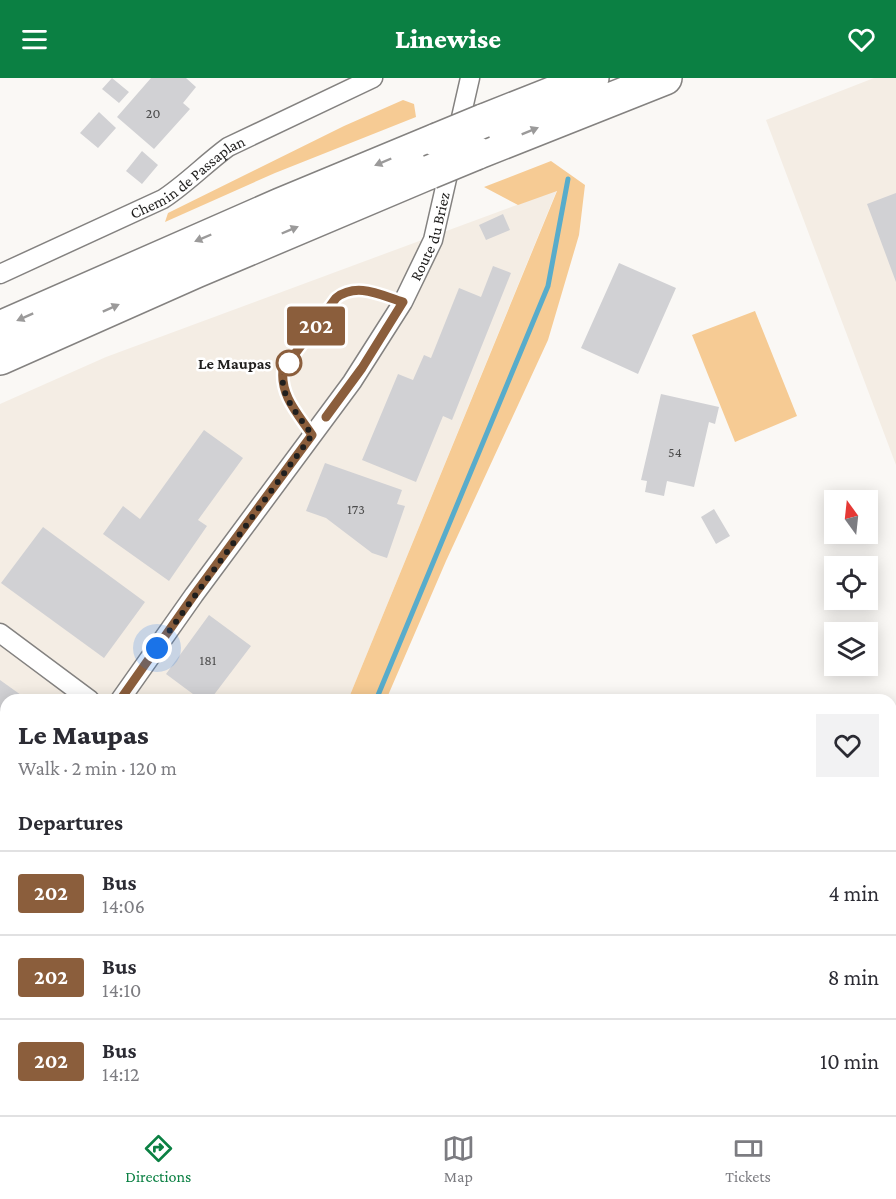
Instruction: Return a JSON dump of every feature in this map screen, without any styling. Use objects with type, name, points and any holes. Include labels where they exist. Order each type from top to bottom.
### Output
[{"type":"highway","points":[[0,328],[227,228],[592,78]]},
{"type":"highway","points":[[0,358],[196,271],[430,172],[665,78]]},
{"type":"street","name":"Chemin de Passaplan","points":[[0,274],[163,199],[228,147],[374,78]]},
{"type":"street","name":"Route du Briez","points":[[124,694],[194,595],[352,381],[403,302],[434,240],[470,78]]},
{"type":"street","points":[[0,633],[82,694]]},
{"type":"lane","points":[[312,435],[285,394],[283,370],[342,293],[361,289],[403,302]]},
{"type":"shaded area","points":[[874,78],[896,78],[896,465],[766,120]]},
{"type":"shaded area","points":[[403,100],[414,104],[416,117],[275,173],[165,222],[168,213],[344,126]]},
{"type":"shaded area","points":[[551,161],[585,185],[579,235],[548,340],[446,561],[389,694],[350,694],[557,191],[518,205],[484,187]]},
{"type":"shaded area","points":[[557,190],[350,694],[0,694],[0,404],[106,357]]},
{"type":"shaded area","points":[[755,311],[797,416],[735,442],[692,335]]},
{"type":"building","points":[[112,78],[129,92],[119,103],[102,89]]},
{"type":"building","points":[[151,78],[186,78],[196,87],[183,103],[190,109],[154,149],[117,117]]},
{"type":"building","points":[[99,112],[116,128],[98,148],[80,133]]},
{"type":"building","points":[[142,151],[158,165],[142,184],[126,171]]},
{"type":"building","points":[[896,193],[896,282],[867,204]]},
{"type":"building","points":[[503,214],[510,230],[486,240],[479,225]]},
{"type":"building","points":[[619,263],[676,288],[638,374],[581,348]]},
{"type":"building","points":[[493,266],[511,273],[452,420],[443,416],[416,482],[362,460],[398,374],[413,380],[424,355],[431,358],[459,288],[481,297]]},
{"type":"building","points":[[661,394],[719,407],[715,424],[709,422],[694,487],[667,481],[664,496],[645,492],[647,481],[641,480]]},
{"type":"building","points":[[204,430],[243,458],[198,520],[207,526],[169,581],[103,534],[123,506],[140,519]]},
{"type":"building","points":[[325,463],[402,490],[397,504],[405,506],[387,558],[372,553],[326,518],[306,511]]},
{"type":"building","points":[[714,509],[730,536],[716,544],[701,517]]},
{"type":"building","points":[[43,527],[145,602],[104,658],[1,583]]},
{"type":"building","points":[[209,615],[251,646],[215,694],[193,694],[166,674]]},
{"type":"building","points":[[0,680],[20,694],[0,694]]},
{"type":"waterway","points":[[378,694],[548,286],[568,179]]},
{"type":"bus line","name":"202","points":[[124,694],[312,435],[285,394],[283,370],[342,293],[361,289],[403,302],[362,368],[326,417]]},
{"type":"place","name":"Le Maupas","points":[[289,363]]},
{"type":"route","points":[[157,648],[312,435],[283,388],[283,370],[289,363]]}]
